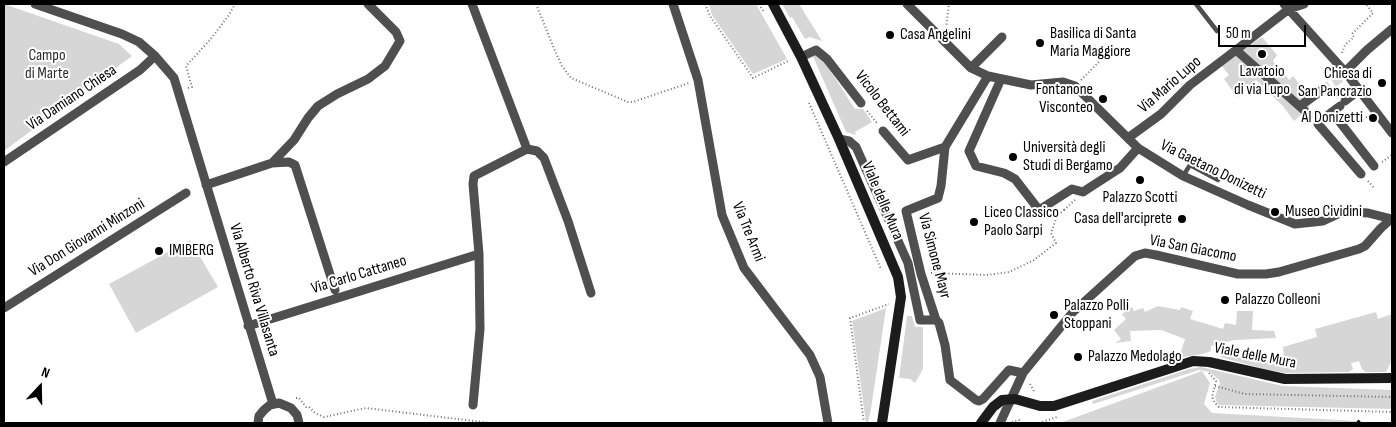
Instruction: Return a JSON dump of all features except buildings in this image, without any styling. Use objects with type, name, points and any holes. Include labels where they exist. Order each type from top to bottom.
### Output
[{"type":"street","name":"Via Alberto Riva Villasanta","points":[[35,4],[122,34],[139,42],[155,56],[174,78],[273,404]]},
{"type":"street","points":[[65,15],[66,4]]},
{"type":"street","points":[[272,163],[294,140],[318,106],[337,94],[368,79],[385,66],[400,41],[396,32],[368,4]]},
{"type":"street","points":[[472,4],[527,149]]},
{"type":"street","name":"Via Tre Armi","points":[[673,4],[698,80],[722,215],[744,268],[810,355],[820,377],[828,423]]},
{"type":"street","name":"Viale delle Mura","points":[[773,4],[801,57],[839,139],[894,267],[900,288],[900,306],[882,423]]},
{"type":"street","points":[[907,4],[971,68],[988,76],[1031,85],[1063,82],[1075,86]]},
{"type":"street","name":"Via Mario Lupo","points":[[1128,138],[1161,114],[1190,85],[1287,6],[1304,4]]},
{"type":"street","points":[[1287,6],[1334,60],[1344,75],[1359,90],[1392,133]]},
{"type":"street","points":[[1344,75],[1367,50],[1392,29]]},
{"type":"street","points":[[971,68],[1002,37]]},
{"type":"street","points":[[1234,48],[1303,109],[1322,90]]},
{"type":"street","name":"Vicolo Bettami","points":[[801,57],[816,50],[827,59],[861,103]]},
{"type":"street","name":"Via Damiano Chiesa","points":[[4,162],[140,70],[155,56]]},
{"type":"street","name":"Via Simone Mayr","points":[[839,139],[849,141],[856,147],[904,254],[908,263],[920,320],[938,322],[921,274],[906,211],[938,198],[945,148],[988,76]]},
{"type":"street","points":[[1001,79],[969,150],[976,166],[1004,173],[1015,179],[1039,210],[1072,190],[1083,192],[1120,168],[1138,148]]},
{"type":"street","name":"Via Gaetano Donizetti","points":[[1075,86],[1138,148],[1183,176],[1295,224],[1323,220],[1340,213],[1352,212],[1368,213],[1391,220]]},
{"type":"street","points":[[1359,90],[1318,124],[1361,174]]},
{"type":"street","points":[[1339,106],[1374,166]]},
{"type":"street","name":"Vicolo Bettami","points":[[883,131],[908,160],[945,148]]},
{"type":"street","points":[[473,405],[480,329],[479,254],[473,184],[474,176],[527,149],[537,151],[544,158],[568,221],[591,293]]},
{"type":"street","points":[[206,185],[272,163],[288,162],[295,165],[336,290]]},
{"type":"street","name":"Via Don Giovanni Minzoni","points":[[4,308],[186,193]]},
{"type":"street","name":"Via San Giacomo","points":[[1000,423],[1023,373],[1073,312],[1135,256],[1145,253],[1156,254],[1238,274],[1266,274],[1359,249],[1365,246],[1391,220]]},
{"type":"street","name":"Via Carlo Cattaneo","points":[[248,326],[479,254]]},
{"type":"street","points":[[938,322],[945,345],[950,380],[976,400],[983,399],[1008,370],[1023,373]]},
{"type":"street","name":"Viale delle Mura","points":[[1010,399],[1040,406],[1054,406],[1193,361],[1209,362],[1285,379],[1392,378]]},
{"type":"street","points":[[981,423],[997,403],[1010,399]]},
{"type":"street","points":[[258,423],[262,412],[273,404],[282,404],[291,408],[296,413],[299,423]]},
{"type":"lane","points":[[1196,4],[1217,31]]},
{"type":"lane","points":[[1183,176],[1190,165],[1218,180]]},
{"type":"path","points":[[178,92],[192,87],[186,66],[210,40],[235,4]]},
{"type":"path","points":[[536,4],[554,51],[571,78],[628,102],[698,80]]},
{"type":"path","points":[[705,4],[710,16],[753,78],[790,60],[791,62]]},
{"type":"path","points":[[759,4],[764,12]]},
{"type":"path","points":[[944,43],[949,4]]},
{"type":"path","points":[[1334,60],[1341,55],[1345,46],[1354,37],[1352,34],[1373,13],[1366,4]]},
{"type":"path","points":[[1075,86],[1099,62]]},
{"type":"path","points":[[807,97],[884,274]]},
{"type":"path","name":"Vicolo Bettami","points":[[861,103],[883,131]]},
{"type":"path","points":[[1360,121],[1364,119]]},
{"type":"path","points":[[921,274],[987,275],[1009,272],[1034,260],[1056,243],[1050,233],[1057,216],[1064,210],[1055,200]]},
{"type":"path","points":[[864,423],[850,318],[889,304],[890,298]]},
{"type":"path","points":[[1206,372],[1215,380],[1213,399],[1217,405],[1222,407],[1392,412]]},
{"type":"path","points":[[1023,373],[1028,376],[1031,388],[1039,397]]},
{"type":"path","points":[[1215,386],[1245,394],[1392,397]]},
{"type":"path","points":[[292,401],[299,398],[306,407],[309,406],[324,417],[366,408],[491,423]]},
{"type":"path","points":[[1038,423],[1063,415]]},
{"type":"path","points":[[1016,420],[1021,421],[1021,423]]},
{"type":"green space","name":"Campo di Marte","points":[[4,4],[119,44],[132,56],[4,151]]},
{"type":"green space","points":[[709,4],[756,4],[787,59],[753,74],[712,15]]},
{"type":"green space","points":[[782,4],[799,4],[822,41],[810,37],[805,39]]},
{"type":"green space","points":[[1262,37],[1277,55],[1273,61],[1289,80],[1293,76],[1309,96],[1304,100],[1309,107],[1294,121],[1282,105],[1256,80],[1237,97],[1224,79],[1229,75],[1221,65]]},
{"type":"green space","points":[[819,53],[855,109],[863,109],[872,122],[855,132],[856,135],[846,132],[812,54]]},
{"type":"green space","points":[[190,240],[218,287],[136,333],[109,284]]},
{"type":"green space","points":[[1158,306],[1180,310],[1181,307],[1193,311],[1190,319],[1223,329],[1225,323],[1236,325],[1237,311],[1253,311],[1252,330],[1274,331],[1276,338],[1234,340],[1211,346],[1211,351],[1202,354],[1168,361],[1166,356],[1180,355],[1185,339],[1161,330],[1130,331],[1131,341],[1115,343],[1121,339],[1114,330],[1126,319],[1122,314],[1132,307],[1134,311],[1143,308],[1145,312]]},
{"type":"green space","points":[[886,308],[871,409],[868,423],[866,423],[852,321]]},
{"type":"green space","points":[[1376,312],[1378,319],[1392,314],[1392,360],[1386,372],[1365,372],[1359,361],[1351,363],[1353,369],[1349,372],[1285,373],[1220,357],[1225,354],[1277,360],[1284,358],[1283,347],[1317,337],[1315,329]]},
{"type":"green space","points":[[907,316],[912,316],[915,327],[923,327],[923,369],[915,383],[910,379],[899,378]]},
{"type":"green space","points":[[1201,367],[1283,386],[1392,390],[1392,409],[1220,405],[1215,397],[1220,383],[1219,380],[1210,372],[1199,370],[1093,404],[1092,401],[1189,369]]},
{"type":"green space","points":[[1202,371],[1210,383],[1204,404],[1212,413],[1358,421],[1357,423],[1060,423]]},
{"type":"tunnel","points":[[1322,90],[1342,77]]},
{"type":"tunnel","points":[[1306,112],[1316,121]]},
{"type":"place","name":"Casa Angelini","points":[[890,35]]},
{"type":"place","name":"Basilica di Santa Maria Maggiore","points":[[1040,43]]},
{"type":"place","name":"Lavatoio di via Lupo","points":[[1262,54]]},
{"type":"place","name":"Chiesa di San Pancrazio","points":[[1382,83]]},
{"type":"place","name":"Fontanone Visconteo","points":[[1103,99]]},
{"type":"place","name":"Al Donizetti","points":[[1373,118]]},
{"type":"place","name":"Università degli Studi di Bergamo","points":[[1013,157]]},
{"type":"place","name":"Palazzo Scotti","points":[[1140,180]]},
{"type":"place","name":"Museo Cividini","points":[[1275,212]]},
{"type":"place","name":"Casa dell'arciprete","points":[[1182,219]]},
{"type":"place","name":"Liceo Classico Paolo Sarpi","points":[[974,222]]},
{"type":"place","name":"IMIBERG","points":[[159,251]]},
{"type":"place","name":"Palazzo Colleoni","points":[[1225,300]]},
{"type":"place","name":"Palazzo Polli Stoppani","points":[[1054,315]]},
{"type":"place","name":"Palazzo Medolago","points":[[1078,357]]}]
